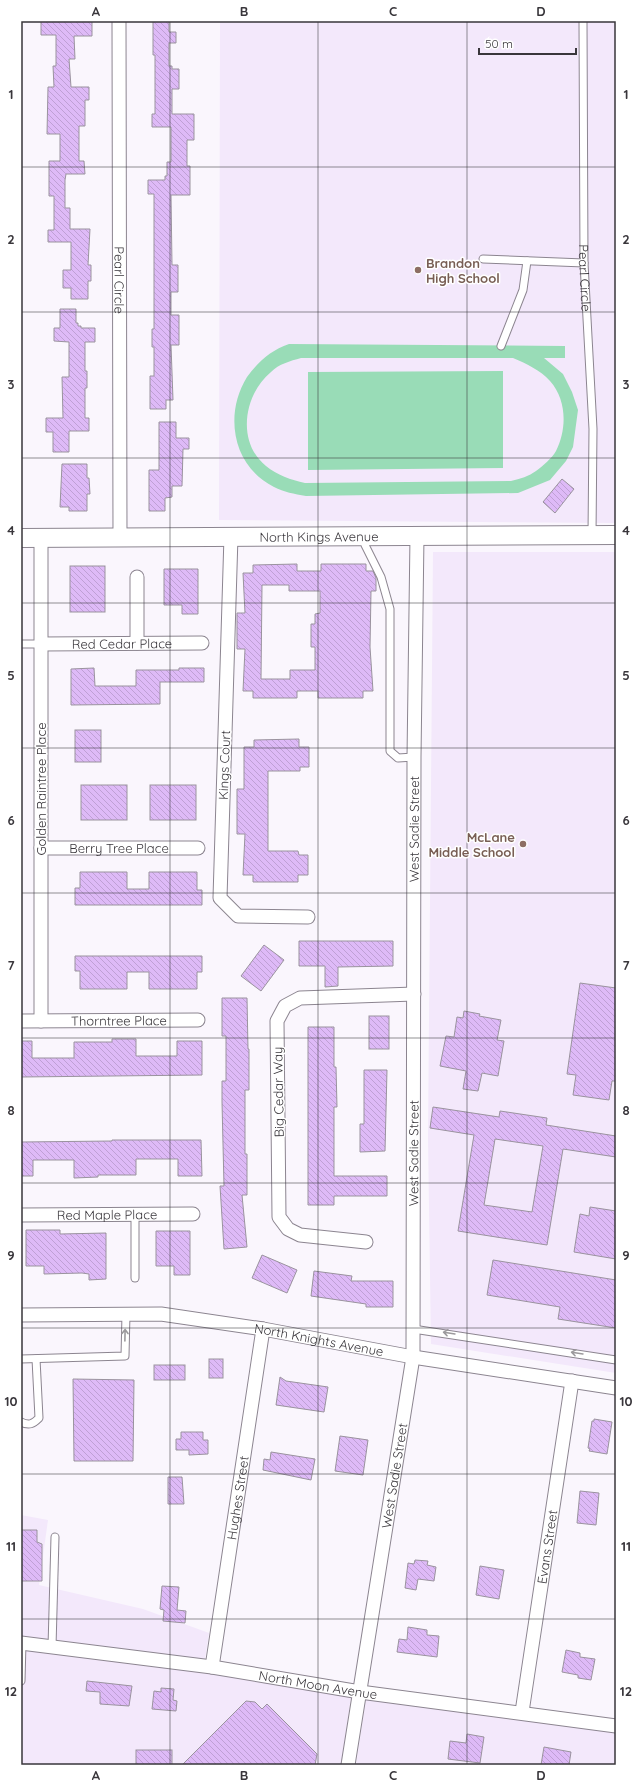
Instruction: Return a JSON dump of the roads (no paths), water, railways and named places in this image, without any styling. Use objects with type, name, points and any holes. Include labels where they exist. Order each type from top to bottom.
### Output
[{"type":"street","name":"Pearl Circle","points":[[120,21],[120,538]]},
{"type":"street","name":"North Kings Avenue","points":[[21,538],[616,535]]},
{"type":"street","name":"Kings Court","points":[[231,536],[220,898],[238,916],[308,916]]},
{"type":"street","name":"West Sadie Street","points":[[348,1765],[413,1357],[414,757],[417,536]]},
{"type":"street","name":"Golden Raintree Place","points":[[41,538],[41,1021]]},
{"type":"street","points":[[137,577],[137,644]]},
{"type":"street","name":"Red Cedar Place","points":[[41,644],[202,643]]},
{"type":"street","name":"Berry Tree Place","points":[[41,848],[198,848]]},
{"type":"street","name":"Big Cedar Way","points":[[366,1242],[300,1235],[288,1229],[279,1218],[277,1021],[285,1006],[300,998],[414,994]]},
{"type":"street","name":"Thorntree Place","points":[[41,1021],[198,1020]]},
{"type":"street","points":[[21,1021],[41,1021]]},
{"type":"street","name":"Red Maple Place","points":[[21,1214],[193,1214]]},
{"type":"street","name":"North Knights Avenue","points":[[21,1316],[161,1314],[263,1329],[413,1357],[616,1388]]},
{"type":"street","name":"Hughes Street","points":[[212,1667],[263,1329]]},
{"type":"street","name":"Evans Street","points":[[522,1712],[572,1381]]},
{"type":"street","name":"North Moon Avenue","points":[[21,1643],[212,1667],[360,1692],[522,1712],[616,1726]]},
{"type":"lane","name":"Pearl Circle","points":[[584,21],[584,263],[593,429],[592,535]]},
{"type":"lane","points":[[483,259],[584,263]]},
{"type":"lane","points":[[501,346],[523,290],[527,261]]},
{"type":"lane","points":[[364,536],[365,545],[381,577],[390,609],[390,751],[398,758],[414,757]]},
{"type":"lane","points":[[21,644],[41,644]]},
{"type":"lane","points":[[135,1214],[135,1278]]},
{"type":"lane","points":[[21,1359],[125,1356],[126,1314]]},
{"type":"lane","points":[[413,1329],[616,1360]]},
{"type":"lane","points":[[21,1422],[26,1425],[32,1424],[39,1418],[36,1359]]},
{"type":"lane","points":[[52,1647],[55,1537]]},
{"type":"lane","points":[[21,1643],[21,1681]]},
{"type":"place","name":"Brandon High School","points":[[418,270]]},
{"type":"place","name":"McLane Middle School","points":[[523,844]]}]
